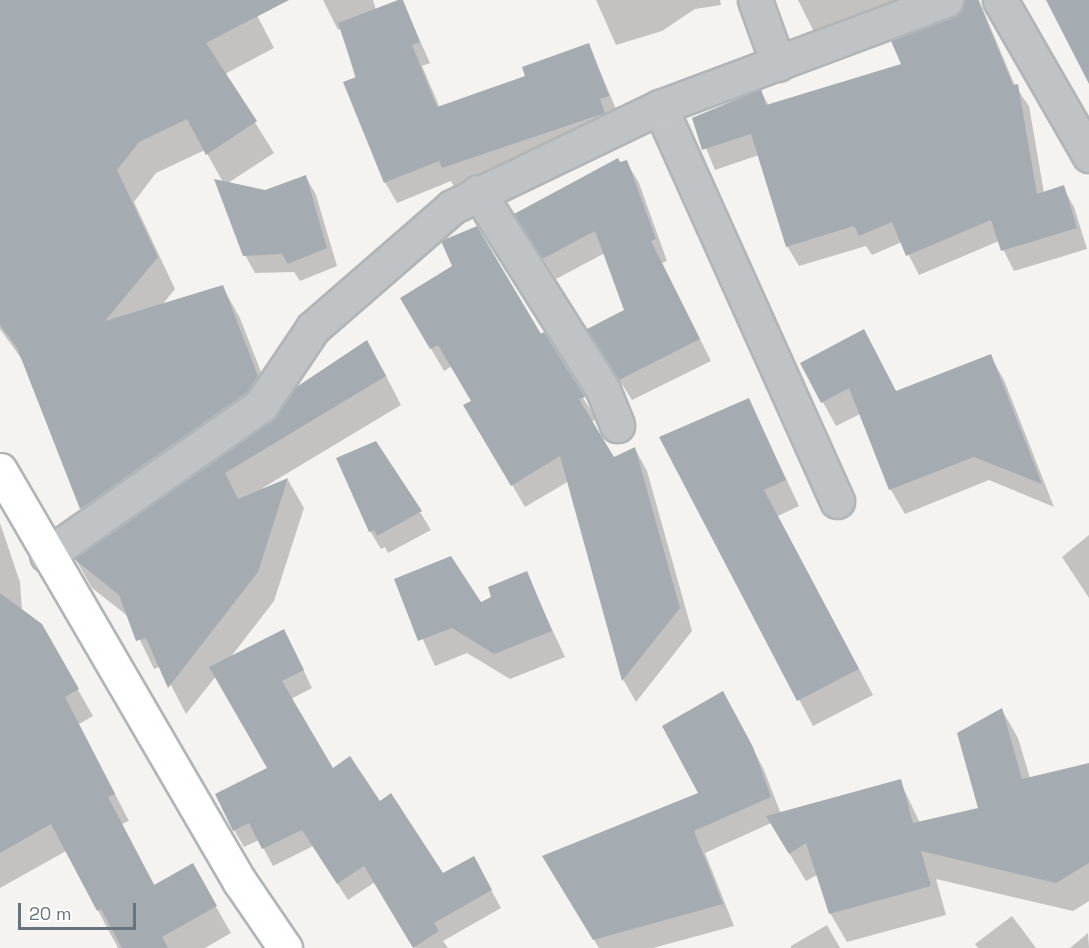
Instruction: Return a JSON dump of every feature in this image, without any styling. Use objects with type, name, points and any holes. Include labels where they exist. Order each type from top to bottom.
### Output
[{"type":"street","points":[[754,0],[778,64]]},
{"type":"street","points":[[47,555],[261,405],[313,328],[435,220],[478,192],[660,107],[946,0]]},
{"type":"street","points":[[1000,0],[1089,155]]},
{"type":"street","points":[[660,107],[837,501]]},
{"type":"street","points":[[478,192],[603,390],[617,425]]},
{"type":"street","points":[[0,470],[47,555],[240,882],[285,948]]},
{"type":"building","points":[[0,0],[289,0],[206,43],[257,121],[206,155],[187,119],[139,142],[117,170],[158,257],[105,321],[223,285],[258,376],[247,392],[80,509],[17,348],[0,325]]},
{"type":"building","points":[[403,0],[420,42],[412,45],[437,107],[525,76],[522,67],[589,43],[609,96],[600,99],[605,113],[442,168],[439,161],[384,183],[343,82],[356,77],[338,23]]},
{"type":"building","points":[[964,0],[978,0],[1013,85],[1018,84],[1037,194],[1064,185],[1077,228],[1001,251],[991,220],[906,256],[892,222],[859,236],[854,226],[786,247],[751,134],[702,150],[692,118],[761,89],[766,105],[901,64],[891,41],[953,18],[961,11]]},
{"type":"building","points":[[1046,0],[1089,0],[1089,84]]},
{"type":"building","points":[[618,158],[620,162],[627,160],[656,239],[651,241],[700,339],[619,380],[587,329],[624,310],[595,231],[542,259],[514,214]]},
{"type":"building","points":[[306,175],[327,248],[288,264],[282,254],[243,256],[214,179],[265,190]]},
{"type":"building","points":[[477,226],[541,334],[544,332],[585,397],[579,399],[614,457],[635,447],[680,608],[622,681],[560,456],[511,486],[463,405],[471,401],[438,345],[430,349],[400,298],[452,266],[441,241]]},
{"type":"building","points":[[864,329],[896,391],[991,354],[1042,484],[974,457],[889,490],[849,388],[821,403],[800,363]]},
{"type":"building","points":[[367,340],[386,376],[225,473],[238,499],[288,478],[258,572],[168,688],[146,638],[136,641],[119,595],[74,559],[272,420],[295,388]]},
{"type":"building","points":[[749,398],[786,480],[764,490],[859,669],[797,701],[659,437]]},
{"type":"building","points":[[376,441],[422,511],[377,536],[374,530],[369,532],[336,458]]},
{"type":"building","points":[[451,556],[481,602],[491,597],[488,587],[527,571],[552,631],[494,654],[452,628],[418,641],[394,579]]},
{"type":"building","points":[[0,593],[42,624],[79,689],[65,697],[115,794],[108,797],[154,885],[193,863],[217,906],[162,937],[168,948],[122,948],[101,909],[97,911],[51,824],[0,853]]},
{"type":"building","points":[[284,629],[304,670],[282,681],[333,768],[350,756],[380,801],[391,793],[443,873],[474,856],[492,890],[434,923],[439,931],[413,948],[364,866],[337,884],[302,830],[262,849],[249,823],[233,831],[215,794],[267,768],[209,667]]},
{"type":"building","points":[[723,691],[753,747],[771,797],[694,831],[723,904],[593,940],[542,856],[698,793],[662,726]]},
{"type":"building","points":[[1002,708],[1022,779],[1089,763],[1089,863],[1056,883],[921,851],[931,886],[829,914],[806,843],[789,854],[766,816],[901,779],[913,823],[978,808],[957,733]]}]
